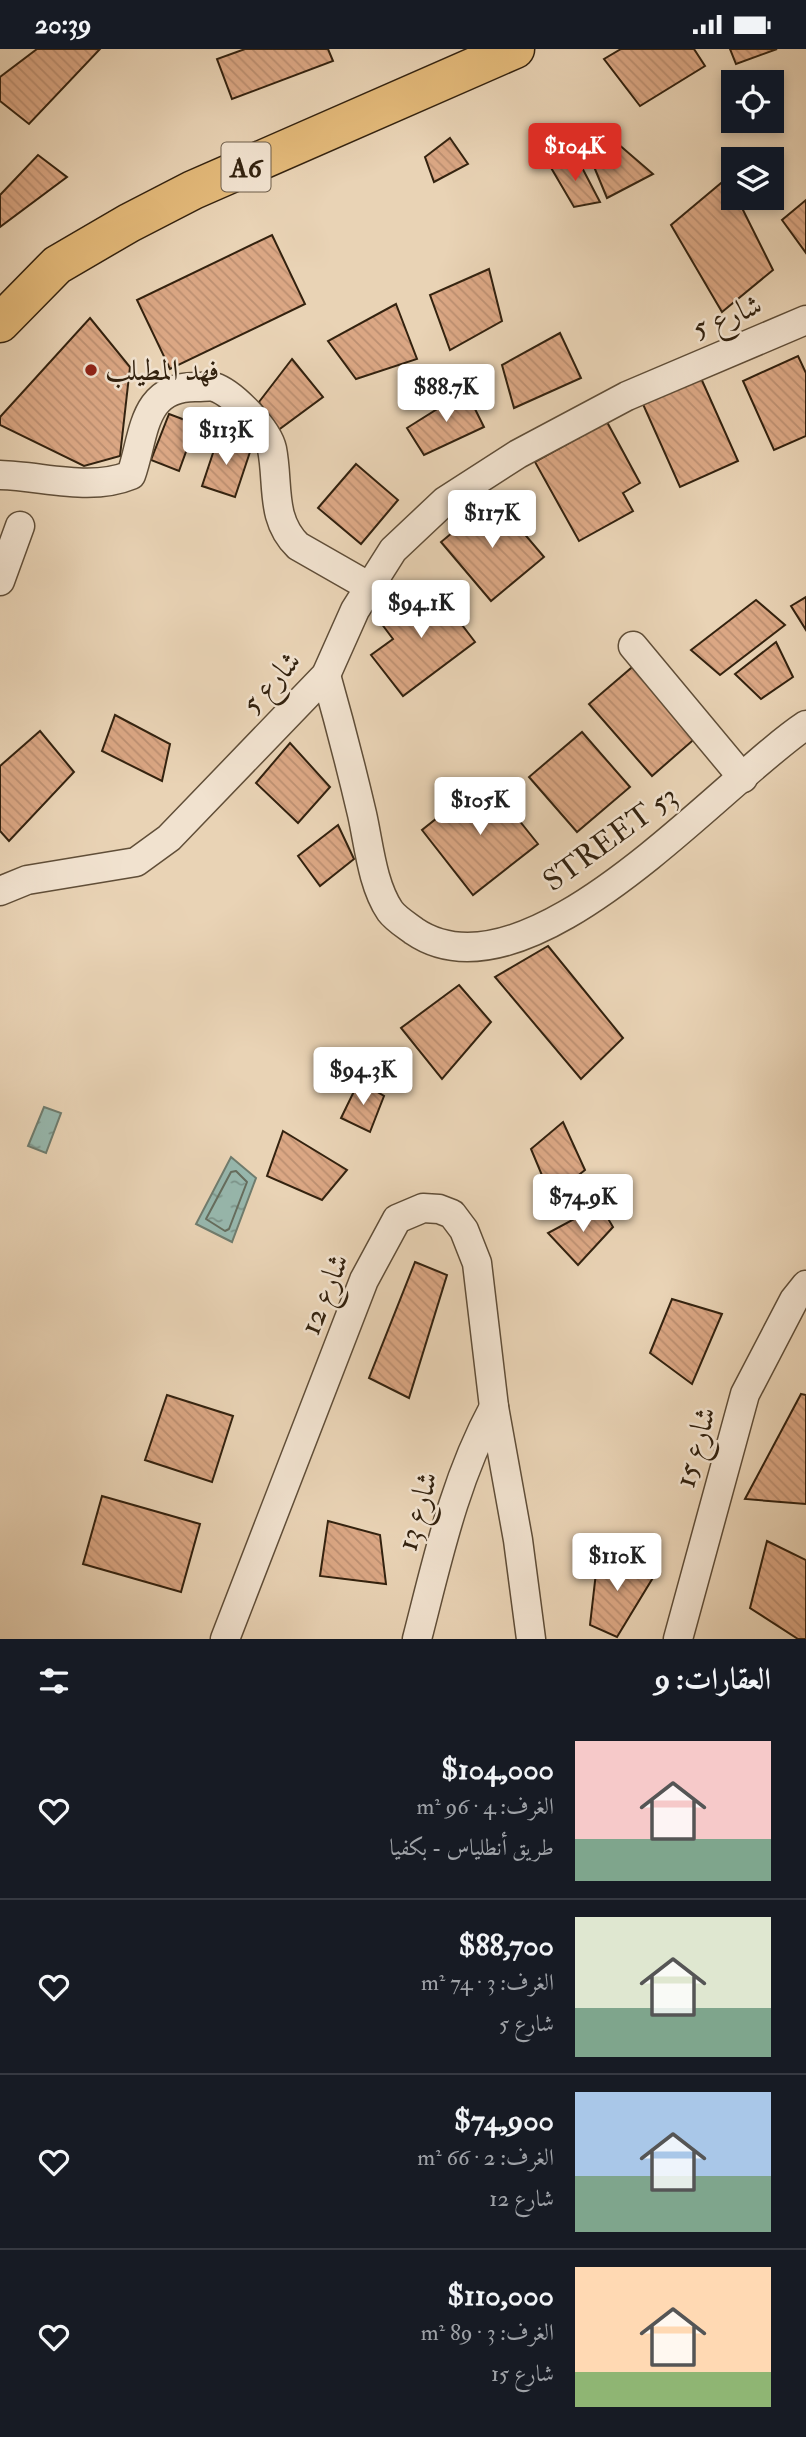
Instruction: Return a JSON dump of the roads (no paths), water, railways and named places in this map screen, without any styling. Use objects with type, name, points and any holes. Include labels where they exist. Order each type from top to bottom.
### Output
[{"type":"highway","name":"A6","points":[[0,323],[57,265],[129,223],[193,190],[515,49]]},
{"type":"street","name":"شارع 5","points":[[0,891],[27,880],[136,862],[155,850],[326,675],[368,586],[393,550],[413,528],[445,501],[518,454],[627,396],[806,320]]},
{"type":"street","points":[[0,475],[88,483],[115,482],[131,475],[138,438],[160,399],[181,386],[214,387],[234,399],[257,424],[272,448],[274,489],[289,537],[298,546],[368,586]]},
{"type":"street","points":[[0,581],[20,526]]},
{"type":"street","points":[[634,646],[743,778]]},
{"type":"street","name":"STREET 53","points":[[326,675],[373,866],[388,908],[426,939],[446,945],[482,947],[542,928],[604,891],[806,725]]},
{"type":"street","name":"شارع 12","points":[[225,1639],[364,1280],[388,1230],[407,1213],[423,1208],[439,1209],[452,1214],[469,1242],[477,1263],[494,1407],[518,1540],[531,1639]]},
{"type":"street","name":"شارع 15","points":[[678,1639],[745,1394],[794,1300],[806,1285]]},
{"type":"street","name":"شارع 13","points":[[417,1639],[450,1512],[470,1453],[494,1407]]},
{"type":"water","points":[[44,1107],[61,1113],[46,1153],[28,1146]]},
{"type":"water","points":[[231,1157],[256,1178],[232,1242],[196,1224]]},
{"type":"place","name":"فهد المطيلب","points":[[91,370]]}]
